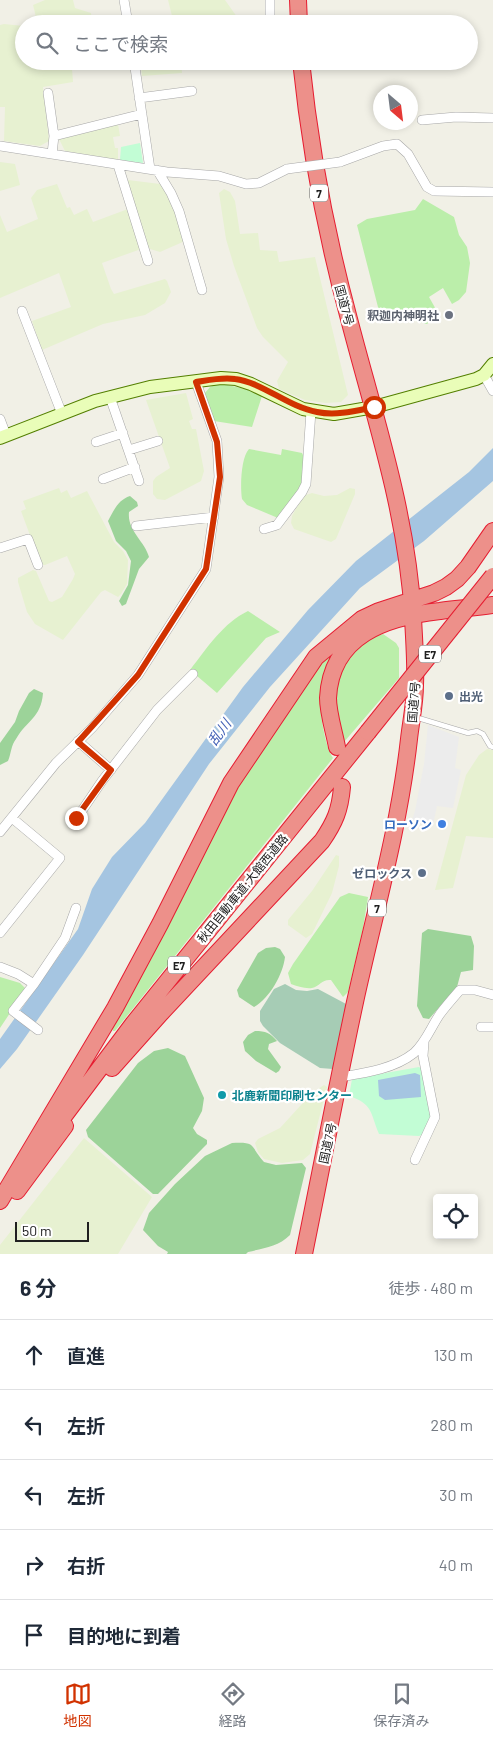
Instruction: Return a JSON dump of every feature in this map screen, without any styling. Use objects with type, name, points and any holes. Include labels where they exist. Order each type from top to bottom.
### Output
[{"type":"highway","points":[[298,0],[299,15]]},
{"type":"highway","name":"国道7号","points":[[302,70],[306,112],[325,220],[402,522],[412,608],[415,687],[401,796],[380,897],[355,1002],[304,1254]]},
{"type":"highway","points":[[337,746],[328,698],[338,659],[345,648],[363,632],[412,608],[457,579],[477,555],[493,531]]},
{"type":"highway","name":"秋田自動車道;大館西道路","points":[[0,1206],[78,1096],[133,1024],[493,576]]},
{"type":"highway","points":[[0,1202],[116,1008],[231,783],[316,657],[362,619],[379,611],[412,608],[439,611],[493,605]]},
{"type":"highway","points":[[0,1212],[116,1062],[322,841],[333,824],[340,804],[342,787]]},
{"type":"street","points":[[124,0],[126,15]]},
{"type":"street","points":[[270,0],[270,15]]},
{"type":"street","points":[[135,70],[153,170],[172,193],[180,211],[202,290]]},
{"type":"street","points":[[139,98],[192,91]]},
{"type":"street","points":[[48,93],[54,136],[52,154]]},
{"type":"street","points":[[54,136],[142,114]]},
{"type":"street","points":[[422,120],[456,117],[493,118]]},
{"type":"street","points":[[0,146],[153,170],[218,176],[246,184],[259,183],[287,169],[340,162],[383,146],[397,144],[408,154],[427,187],[434,191],[493,192]]},
{"type":"street","points":[[118,165],[148,261]]},
{"type":"street","points":[[22,311],[62,414]]},
{"type":"street","points":[[0,419],[3,436],[110,397],[150,387],[221,378],[236,379],[251,384],[303,409],[334,414],[374,407],[476,379],[490,384],[493,364]]},
{"type":"street","points":[[0,832],[56,763],[78,742],[138,675],[206,569],[220,477],[217,442],[196,382]]},
{"type":"street","points":[[110,397],[139,481]]},
{"type":"street","points":[[264,528],[277,525],[306,484],[311,411]]},
{"type":"street","points":[[96,442],[123,433]]},
{"type":"street","points":[[129,450],[158,441]]},
{"type":"street","points":[[103,479],[135,468]]},
{"type":"street","points":[[136,526],[214,517]]},
{"type":"street","points":[[0,548],[28,538],[38,565]]},
{"type":"street","points":[[76,818],[157,710],[194,674]]},
{"type":"street","points":[[78,742],[111,770]]},
{"type":"street","points":[[0,933],[60,858],[12,818]]},
{"type":"street","points":[[38,1030],[13,1011],[65,938],[76,908]]},
{"type":"street","points":[[0,967],[18,974],[34,984]]},
{"type":"street","points":[[340,1077],[372,1071],[391,1065],[413,1054],[424,1042],[439,1015],[460,990],[475,990],[493,995]]},
{"type":"street","points":[[482,1027],[493,1027]]},
{"type":"street","points":[[415,1160],[435,1117],[424,1056],[424,1042]]},
{"type":"lane","points":[[412,716],[468,733],[477,731],[483,734],[490,746],[493,747]]},
{"type":"green space","points":[[45,0],[73,0],[75,8],[91,13],[91,15],[36,15],[33,5]]},
{"type":"green space","points":[[168,0],[225,0],[236,15],[172,15]]},
{"type":"green space","points":[[0,25],[15,25],[15,70],[72,70],[73,82],[43,87],[49,141],[40,146],[4,141],[5,107],[0,107]]},
{"type":"green space","points":[[141,70],[182,70],[182,73],[142,76]]},
{"type":"green space","points":[[118,124],[120,136],[113,137],[115,148],[118,148],[118,160],[65,151],[59,139]]},
{"type":"green space","points":[[140,143],[143,163],[120,160],[121,147]]},
{"type":"green space","points":[[0,162],[15,164],[20,185],[0,191]]},
{"type":"green space","points":[[128,180],[160,184],[172,204],[185,241],[160,252],[150,249],[144,241]]},
{"type":"green space","points":[[57,184],[67,208],[70,207],[74,215],[87,209],[93,222],[128,209],[141,249],[102,263],[114,294],[165,279],[171,292],[165,303],[145,315],[103,324],[42,350],[32,321],[71,307],[59,273],[0,298],[0,215],[7,232],[38,219],[31,198],[37,190]]},
{"type":"green space","points":[[224,189],[230,192],[235,201],[240,234],[258,233],[260,250],[277,251],[279,262],[315,257],[348,395],[341,402],[326,403],[305,400],[279,389],[277,381],[288,362],[263,337],[257,328],[234,266],[226,239],[219,193]]},
{"type":"green space","points":[[423,199],[454,217],[459,235],[467,247],[470,263],[466,292],[459,300],[452,304],[443,288],[429,297],[438,313],[427,324],[379,311],[357,225],[367,219],[415,210]]},
{"type":"green space","points":[[219,383],[245,389],[262,396],[252,427],[214,421],[204,394],[210,387]]},
{"type":"green space","points":[[186,393],[193,419],[189,421],[192,429],[196,429],[204,471],[201,481],[165,500],[157,499],[153,494],[153,481],[170,468],[146,400]]},
{"type":"green space","points":[[249,449],[281,455],[282,449],[302,453],[304,457],[302,486],[278,518],[247,505],[242,499],[241,480],[243,465],[244,458]]},
{"type":"green space","points":[[59,488],[61,493],[67,490],[71,498],[87,491],[114,542],[123,551],[128,560],[127,584],[121,594],[118,597],[105,590],[101,592],[63,640],[35,624],[27,612],[18,582],[18,578],[33,570],[36,571],[49,601],[52,602],[62,597],[73,579],[75,574],[67,556],[41,565],[21,511],[26,509],[23,501]]},
{"type":"green space","points":[[350,488],[355,489],[355,494],[336,539],[331,542],[294,529],[291,523],[292,516],[303,496],[312,493],[324,496],[337,495]]},
{"type":"green space","points":[[130,496],[137,502],[138,506],[129,512],[129,519],[133,530],[149,557],[139,569],[126,604],[122,606],[119,601],[128,585],[131,561],[126,551],[116,541],[108,521],[119,503]]},
{"type":"green space","points":[[248,611],[280,632],[266,638],[217,693],[190,670],[223,629]]},
{"type":"green space","points":[[383,634],[396,643],[399,648],[399,678],[344,742],[336,708],[337,685],[346,663],[362,644]]},
{"type":"green space","points":[[329,655],[332,658],[322,684],[320,704],[324,734],[333,758],[115,1031],[113,1031],[112,1028],[246,774],[293,700]]},
{"type":"green space","points":[[34,689],[43,693],[39,708],[14,741],[8,761],[0,765],[0,743],[15,722],[29,693]]},
{"type":"green space","points":[[487,749],[493,750],[493,838],[466,836],[453,888],[435,890],[466,775],[479,755]]},
{"type":"green space","points":[[336,855],[339,856],[339,866],[332,893],[312,934],[306,938],[288,925],[288,920],[312,891]]},
{"type":"green space","points":[[349,893],[368,897],[348,992],[343,997],[331,980],[312,988],[291,984],[288,973],[293,964],[340,897]]},
{"type":"green space","points":[[428,929],[471,936],[474,946],[473,970],[461,972],[457,987],[429,1019],[423,1018],[417,1006],[422,933]]},
{"type":"green space","points":[[275,947],[280,949],[285,957],[282,971],[270,992],[254,1007],[239,997],[237,990],[258,953],[266,948]]},
{"type":"green space","points":[[0,977],[20,983],[26,989],[0,1028]]},
{"type":"green space","points":[[285,984],[296,990],[318,989],[348,1005],[333,1069],[320,1068],[280,1043],[260,1021],[260,1011],[274,989]]},
{"type":"green space","points":[[255,1031],[268,1033],[277,1041],[269,1044],[268,1049],[281,1067],[276,1073],[256,1061],[245,1051],[243,1042],[248,1035]]},
{"type":"green space","points":[[168,1048],[185,1056],[204,1098],[202,1111],[193,1128],[197,1134],[207,1140],[207,1144],[158,1194],[153,1194],[88,1137],[86,1130],[138,1063],[154,1051]]},
{"type":"green space","points":[[419,1067],[423,1070],[431,1118],[425,1134],[419,1136],[379,1134],[367,1106],[363,1102],[349,1096],[352,1079]]},
{"type":"green space","points":[[324,1085],[327,1087],[310,1154],[303,1160],[282,1163],[264,1159],[258,1152],[255,1143],[258,1139],[280,1128],[312,1093]]},
{"type":"green space","points":[[84,1138],[152,1197],[118,1254],[0,1254],[0,1245]]},
{"type":"green space","points":[[232,1143],[249,1144],[264,1162],[276,1165],[302,1163],[306,1168],[290,1235],[276,1245],[246,1254],[167,1254],[168,1252],[158,1246],[143,1230],[149,1213],[175,1184],[205,1156]]},
{"type":"shaded area","points":[[428,725],[459,737],[455,768],[461,770],[453,808],[437,806],[433,825],[411,823],[424,764]]},
{"type":"water","name":"乱川","points":[[493,448],[493,481],[424,541],[360,588],[270,687],[209,764],[83,955],[17,1049],[0,1069],[0,1039],[78,929],[92,889],[112,857],[145,823],[243,687],[308,610],[356,561],[469,472]]},
{"type":"water","points":[[415,1073],[420,1075],[421,1097],[385,1100],[379,1096],[378,1080]]},
{"type":"place","name":"釈迦内神明社","points":[[449,315]]},
{"type":"place","name":"出光","points":[[449,696]]},
{"type":"place","name":"ローソン","points":[[442,824]]},
{"type":"place","name":"ゼロックス","points":[[422,873]]},
{"type":"place","name":"北鹿新聞印刷センター","points":[[222,1095]]},
{"type":"route","points":[[76,818],[111,770],[78,742],[138,675],[206,569],[220,477],[217,442],[196,382],[221,378],[236,379],[251,384],[303,409],[317,412],[334,414],[374,407]]}]
